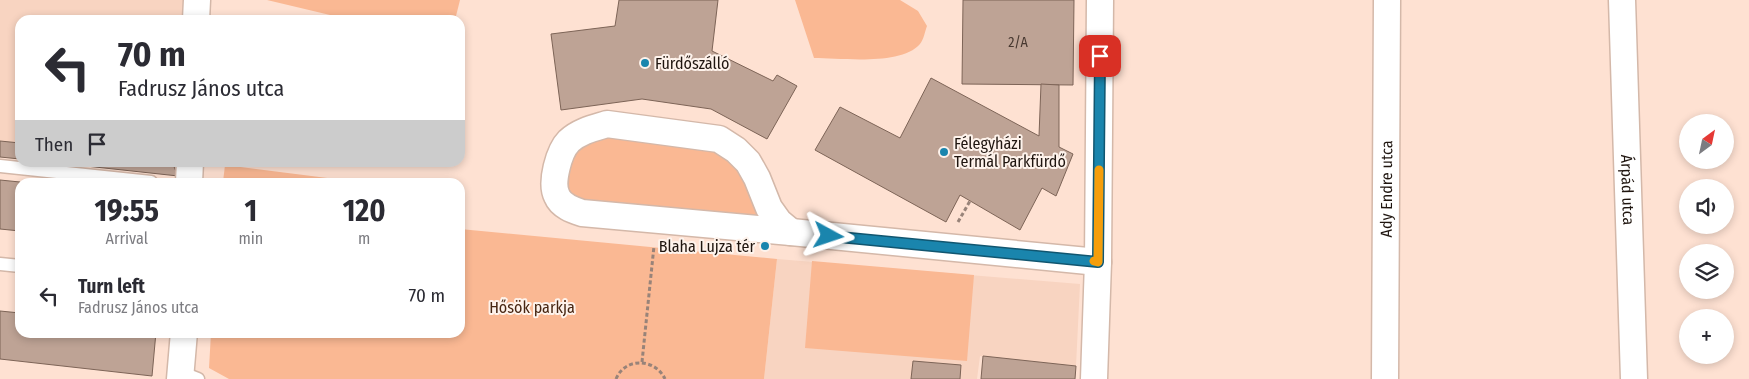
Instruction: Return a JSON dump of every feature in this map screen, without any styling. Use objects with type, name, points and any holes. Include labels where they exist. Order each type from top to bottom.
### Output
[{"type":"street","points":[[196,15],[197,0]]},
{"type":"street","points":[[1094,379],[1098,262],[1100,0]]},
{"type":"street","name":"Ady Endre utca","points":[[1385,379],[1387,0]]},
{"type":"street","name":"Árpád utca","points":[[1622,0],[1634,379]]},
{"type":"street","points":[[791,232],[769,208],[757,178],[748,162],[736,150],[719,140],[607,124],[583,131],[568,142],[558,161],[554,181],[557,196],[567,208],[582,213],[1098,262]]},
{"type":"street","points":[[184,338],[186,377]]},
{"type":"lane","points":[[0,166],[113,178]]},
{"type":"lane","points":[[0,264],[15,266]]},
{"type":"path","points":[[642,362],[656,220]]},
{"type":"path","points":[[616,379],[624,367],[642,362],[658,368],[665,379]]},
{"type":"shaded area","points":[[0,0],[197,0],[196,15],[15,15],[15,142],[0,141]]},
{"type":"shaded area","points":[[777,259],[1080,284],[1076,366],[980,356],[977,379],[764,379]]},
{"type":"green space","points":[[267,0],[460,0],[456,15],[330,15]]},
{"type":"green space","points":[[795,0],[900,0],[918,11],[927,26],[920,44],[911,51],[899,55],[870,59],[814,58]]},
{"type":"green space","points":[[583,131],[719,140],[780,223],[567,208],[558,161]]},
{"type":"green space","points":[[225,167],[241,167],[327,178],[223,178]]},
{"type":"green space","name":"Hősök parkja","points":[[465,229],[777,259],[764,379],[229,379],[209,368],[211,338],[465,338]]},
{"type":"green space","points":[[812,261],[974,275],[967,361],[805,348]]},
{"type":"building","name":"Fürdőszálló","points":[[619,0],[718,0],[712,51],[773,81],[777,75],[797,86],[767,139],[711,109],[642,99],[561,110],[551,34],[615,26]]},
{"type":"building","points":[[963,0],[1074,0],[1073,85],[962,84]]},
{"type":"building","name":"Félegyházi Termál Parkfürdő","points":[[931,78],[1039,136],[1041,84],[1059,85],[1059,147],[1073,154],[1056,196],[1042,188],[1020,230],[960,195],[946,222],[815,150],[840,107],[900,138]]},
{"type":"building","points":[[0,141],[15,142],[15,158],[0,157]]},
{"type":"building","points":[[95,167],[174,167],[178,176]]},
{"type":"building","points":[[0,180],[15,182],[15,230],[0,229]]},
{"type":"building","points":[[0,311],[15,312],[15,338],[155,338],[152,376],[0,359]]},
{"type":"building","points":[[983,356],[1076,366],[1075,379],[981,379]]},
{"type":"building","points":[[913,361],[961,365],[960,379],[911,379]]},
{"type":"slow traffic","points":[[1094,261],[1098,262],[1099,170]]},
{"type":"place","name":"Fürdőszálló","points":[[645,63]]},
{"type":"place","name":"Félegyházi Termál Parkfürdő","points":[[944,152]]},
{"type":"place","name":"Blaha Lujza tér","points":[[765,246]]},
{"type":"route","points":[[829,236],[1098,262],[1100,56]]}]
